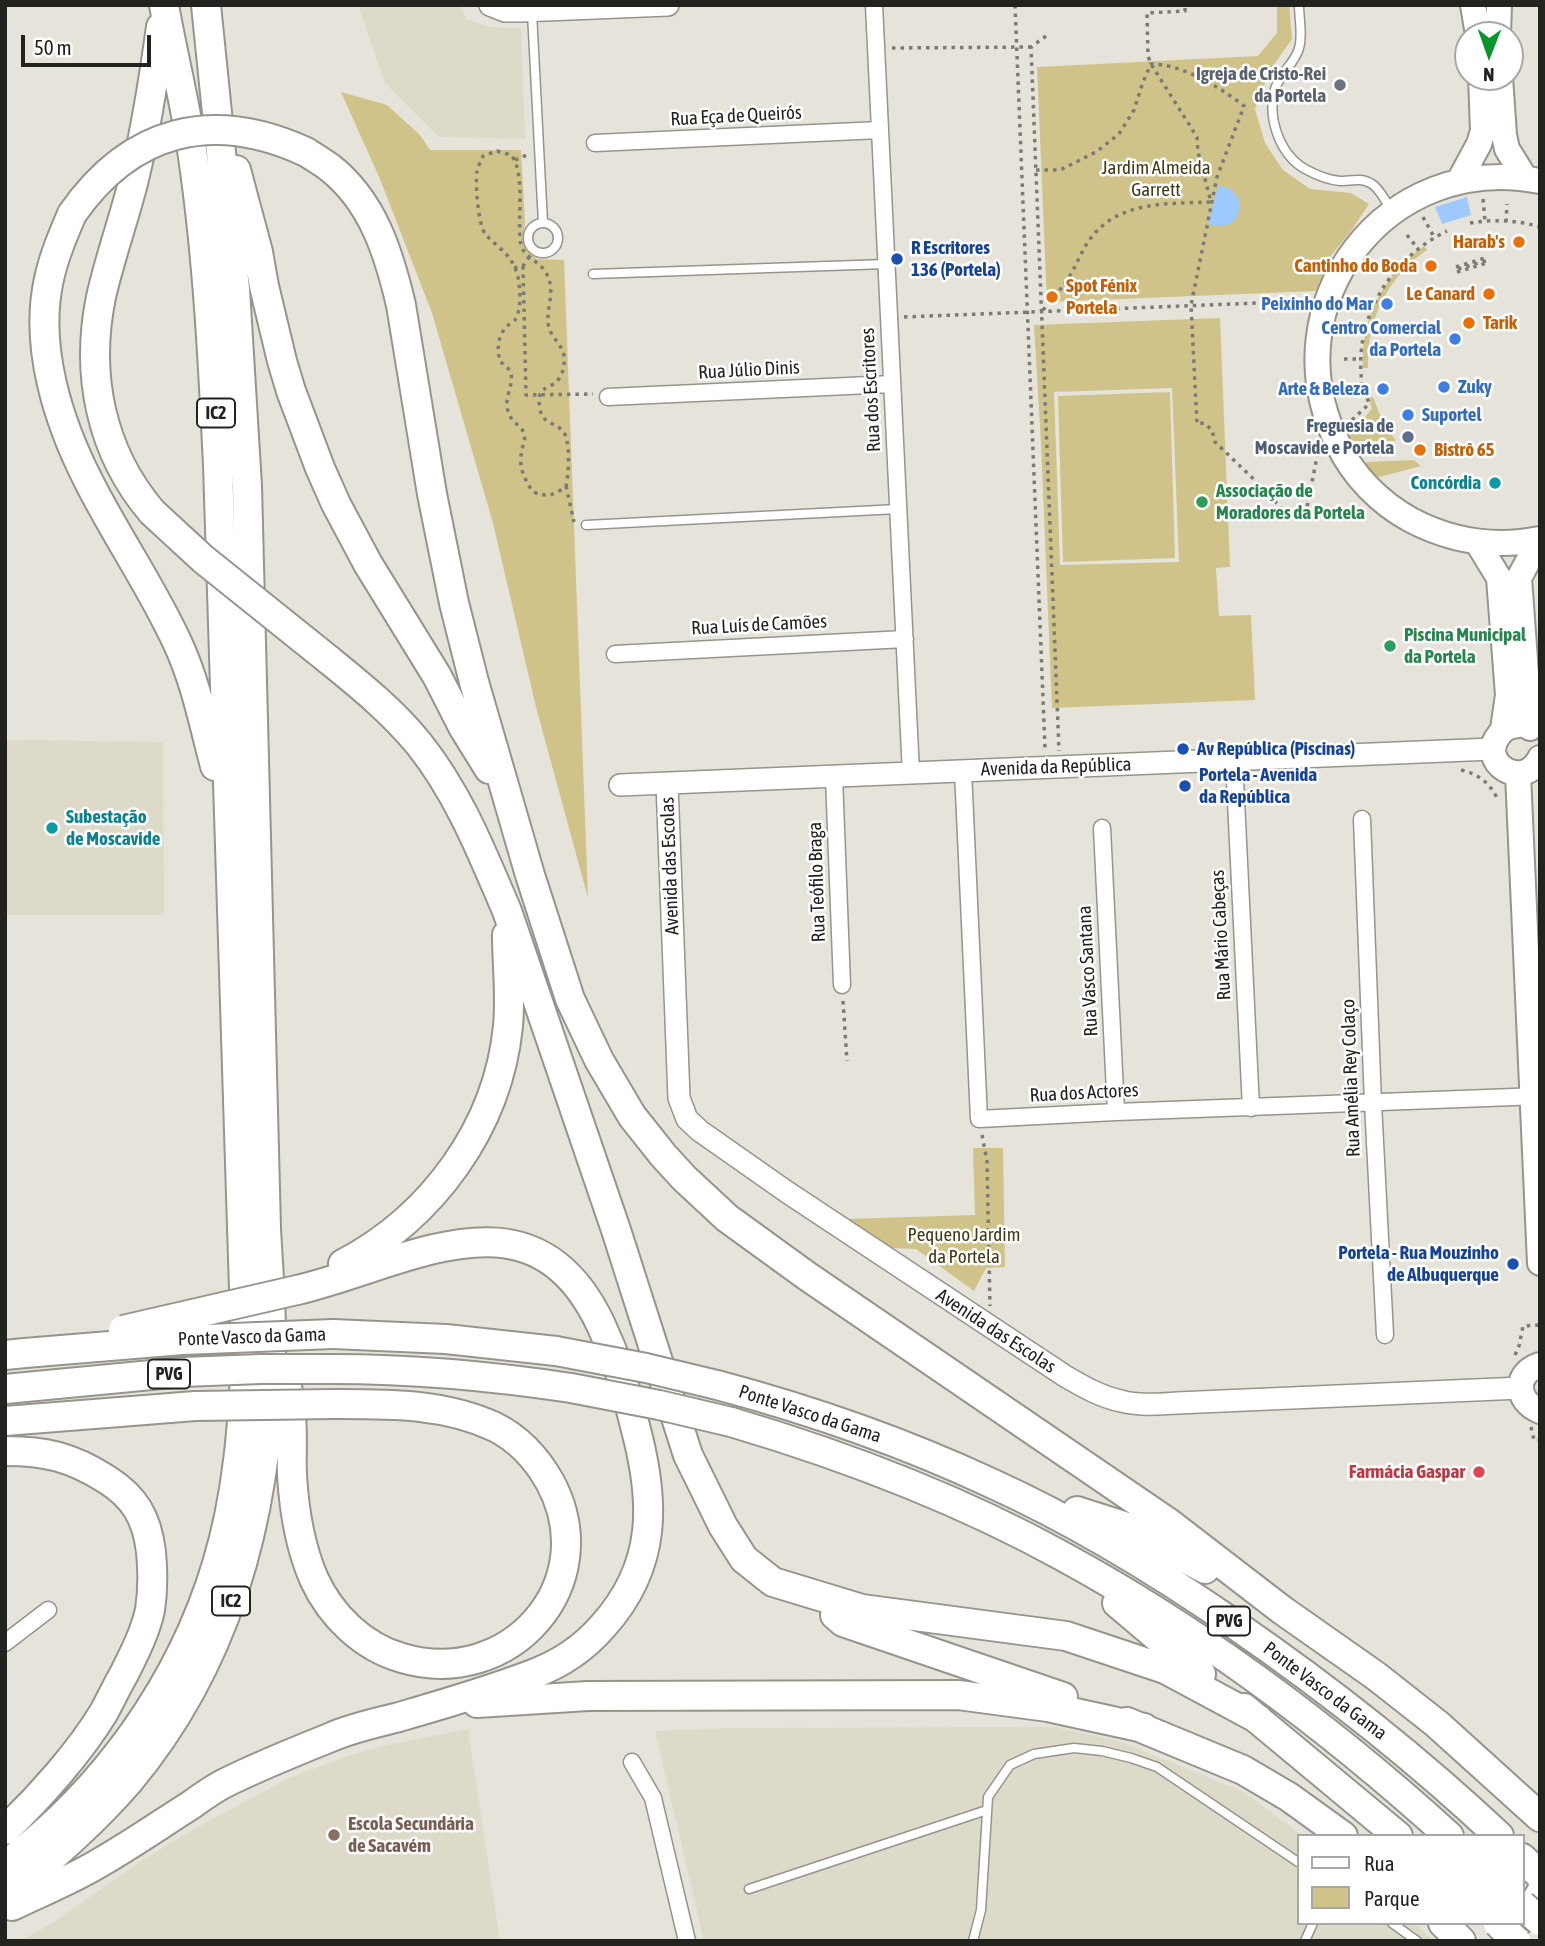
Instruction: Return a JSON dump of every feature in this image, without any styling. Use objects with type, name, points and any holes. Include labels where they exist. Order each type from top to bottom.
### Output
[{"type":"highway","name":"IC2","points":[[5,1898],[72,1840],[129,1781],[184,1702],[222,1626],[237,1584],[251,1533],[263,1464],[271,1351],[247,486],[235,289],[206,5]]},
{"type":"highway","name":"IC2","points":[[5,1865],[46,1832],[113,1761],[169,1677],[189,1637],[217,1564],[226,1528],[243,1426],[246,1353],[218,465],[196,176],[164,6]]},
{"type":"highway","points":[[164,6],[149,111],[134,180],[101,298],[95,351],[97,384],[103,421],[111,447],[126,477],[152,512],[203,559],[384,707],[419,744],[459,803],[507,911],[616,1230],[688,1455],[723,1526],[744,1559],[773,1582],[862,1609],[1066,1636],[1165,1670],[1258,1718]]},
{"type":"highway","points":[[213,84],[258,252],[282,361],[320,468],[368,564],[437,676],[463,727],[507,799]]},
{"type":"highway","points":[[229,823],[204,719],[179,646],[87,480],[71,444],[54,390],[46,342],[48,281],[72,214],[84,196],[103,175],[130,155],[155,142],[179,134],[206,130],[259,135],[306,152],[330,167],[352,189],[369,212],[382,240],[401,305],[432,494],[454,603],[507,799],[570,999],[598,1060],[632,1116],[684,1178],[727,1218],[807,1276],[1169,1523],[1437,1724],[1540,1816]]},
{"type":"highway","points":[[297,1290],[390,1235],[425,1203],[464,1154],[498,1079],[508,1026],[507,911]]},
{"type":"highway","points":[[5,1421],[195,1406],[333,1404],[415,1406],[452,1412],[495,1427],[512,1437],[543,1470],[557,1496],[565,1522],[567,1546],[562,1577],[548,1606],[527,1631],[500,1650],[475,1660],[442,1665],[416,1662],[388,1654],[365,1641],[340,1619],[326,1600],[314,1580],[307,1559],[295,1503],[292,1420],[266,1228]]},
{"type":"highway","points":[[5,1909],[99,1863],[223,1784],[334,1735],[443,1705],[534,1674],[564,1660],[587,1644],[628,1593],[648,1532],[649,1501],[647,1476],[622,1378],[592,1307],[578,1286],[561,1268],[542,1255],[500,1242],[453,1245],[387,1262],[332,1282],[15,1354]]},
{"type":"highway","name":"Ponte Vasco da Gama","points":[[15,1354],[181,1339],[332,1334],[446,1339],[556,1351],[646,1368],[789,1405],[890,1439],[994,1484],[1129,1555],[1302,1671],[1415,1762],[1497,1834]]},
{"type":"highway","name":"Ponte Vasco da Gama","points":[[5,1389],[183,1372],[261,1369],[424,1371],[570,1388],[648,1402],[731,1422],[878,1471],[942,1497],[1062,1556],[1159,1614],[1299,1710],[1356,1755],[1446,1834]]},
{"type":"highway","points":[[5,1451],[43,1453],[68,1458],[120,1488],[136,1505],[146,1525],[153,1578],[149,1612],[138,1647],[103,1713],[64,1766],[5,1830]]},
{"type":"highway","points":[[994,1484],[1127,1528],[1282,1610]]},
{"type":"highway","points":[[1062,1556],[1165,1646],[1258,1718],[1396,1834]]},
{"type":"highway","points":[[803,1591],[843,1622],[1027,1684],[1144,1728],[1243,1770],[1312,1812],[1340,1834]]},
{"type":"highway","points":[[443,1705],[588,1696],[958,1695],[1048,1707],[1144,1728]]},
{"type":"highway","points":[[1524,1860],[1540,1875]]},
{"type":"highway","points":[[1524,1907],[1540,1922]]},
{"type":"highway","points":[[1445,1925],[1461,1941]]},
{"type":"highway","points":[[1500,1925],[1516,1941]]},
{"type":"main road","points":[[1459,181],[1479,145],[1483,131],[1482,91]]},
{"type":"main road","points":[[1501,91],[1507,149],[1533,180]]},
{"type":"main road","points":[[1533,180],[1493,176],[1459,181],[1428,191],[1392,212],[1358,244],[1339,272],[1326,302],[1317,345],[1319,389],[1324,411],[1341,452],[1368,487],[1385,502],[1422,526],[1443,534],[1477,541],[1509,543],[1540,539]]},
{"type":"main road","points":[[1535,734],[1519,579],[1540,539]]},
{"type":"main road","points":[[1477,541],[1499,578],[1508,695],[1498,739],[1498,764],[1503,769],[1518,774],[1533,768],[1540,758]]},
{"type":"main road","points":[[1498,739],[1512,726],[1521,725],[1535,734]]},
{"type":"main road","points":[[1518,774],[1536,1097],[1540,1263]]},
{"type":"main road","points":[[1540,1365],[1528,1370],[1521,1381],[1526,1402],[1540,1411]]},
{"type":"main road","points":[[1524,1918],[1540,1890]]},
{"type":"main road","points":[[1511,1941],[1520,1925]]},
{"type":"street","points":[[490,5],[505,11],[668,5]]},
{"type":"street","name":"Rua dos Escritores","points":[[874,5],[911,774]]},
{"type":"street","name":"Rua Eça de Queirós","points":[[594,143],[880,130]]},
{"type":"street","name":"Rua Júlio Dinis","points":[[608,397],[892,384]]},
{"type":"street","name":"Rua Luís de Camões","points":[[615,654],[905,639]]},
{"type":"street","name":"Avenida da República","points":[[620,785],[1459,750],[1498,739]]},
{"type":"street","name":"Rua Mário Cabeças","points":[[1234,760],[1251,1108]]},
{"type":"street","points":[[963,771],[979,1119]]},
{"type":"street","name":"Rua Teófilo Braga","points":[[834,777],[842,985]]},
{"type":"street","name":"Avenida das Escolas","points":[[667,784],[678,1098],[687,1119],[700,1131],[991,1328],[1082,1386],[1121,1401],[1191,1403],[1521,1388]]},
{"type":"street","name":"Rua Amélia Rey Colaço","points":[[1362,819],[1385,1335]]},
{"type":"street","name":"Rua Vasco Santana","points":[[1102,828],[1116,1112]]},
{"type":"street","name":"Rua dos Actores","points":[[979,1119],[1536,1097]]},
{"type":"street","points":[[5,1643],[48,1610]]},
{"type":"street","points":[[632,1762],[653,1798],[687,1941]]},
{"type":"lane","points":[[1299,5],[1299,52],[1275,89],[1273,111],[1276,133],[1286,152],[1302,167],[1322,177],[1371,183],[1392,212]]},
{"type":"lane","points":[[532,11],[543,223]]},
{"type":"lane","points":[[543,223],[555,229],[557,242],[548,252],[534,250],[529,241],[530,231],[537,224],[543,223]]},
{"type":"lane","points":[[593,274],[886,264]]},
{"type":"lane","points":[[586,525],[898,509]]},
{"type":"lane","points":[[973,1941],[981,1910],[988,1797],[1010,1765],[1034,1754],[1074,1748],[1102,1751],[1157,1768],[1296,1861]]},
{"type":"lane","points":[[749,1889],[988,1810]]},
{"type":"lane","points":[[1305,1941],[1312,1925]]},
{"type":"lane","points":[[1394,1925],[1417,1941]]},
{"type":"lane","points":[[1405,1932],[1410,1941]]},
{"type":"path","points":[[1015,5],[1045,758]]},
{"type":"path","points":[[1185,5],[1185,11],[1147,13],[1149,56],[1151,64],[1197,137],[1198,152],[1212,202]]},
{"type":"path","points":[[876,48],[1031,47],[1046,36]]},
{"type":"path","points":[[1031,47],[1060,752]]},
{"type":"path","points":[[1036,170],[1060,170],[1096,152],[1119,134],[1134,110],[1151,64]]},
{"type":"path","points":[[1151,64],[1164,64],[1205,80],[1229,93],[1244,106],[1217,177],[1191,305],[1197,424],[1205,423],[1212,430],[1215,442],[1286,514]]},
{"type":"path","points":[[566,486],[552,496],[533,492],[522,472],[520,462],[524,434],[521,428],[512,422],[508,413],[506,403],[512,380],[511,371],[500,362],[497,349],[501,335],[515,320],[519,307],[518,277],[506,252],[481,227],[477,171],[483,156],[497,151],[512,155],[518,165],[521,247],[529,259],[545,271],[550,286],[549,328],[564,354],[564,370],[557,382],[544,388],[540,396],[540,410],[544,420],[563,431],[567,439],[566,486],[575,526],[586,525]]},
{"type":"path","points":[[1483,195],[1485,221]]},
{"type":"path","points":[[1041,311],[1069,279],[1089,240],[1103,224],[1117,215],[1156,205],[1212,202]]},
{"type":"path","points":[[1506,222],[1507,204]]},
{"type":"path","points":[[1421,214],[1434,237]]},
{"type":"path","points":[[1470,223],[1506,222],[1540,227]]},
{"type":"path","points":[[1350,422],[1369,404],[1363,384],[1362,359],[1366,326],[1381,290],[1392,274],[1418,249],[1447,230]]},
{"type":"path","points":[[1407,235],[1418,249]]},
{"type":"path","points":[[514,268],[523,266],[534,250]]},
{"type":"path","points":[[1456,270],[1486,261]]},
{"type":"path","points":[[523,266],[526,396],[591,393],[608,397]]},
{"type":"path","points":[[889,317],[1315,302]]},
{"type":"path","points":[[1344,359],[1362,359]]},
{"type":"path","points":[[1337,388],[1363,384]]},
{"type":"path","points":[[1304,514],[1319,449]]},
{"type":"path","points":[[1459,750],[1460,770],[1472,773],[1489,785],[1496,795],[1502,813],[1520,812]]},
{"type":"path","points":[[842,985],[847,1061]]},
{"type":"path","points":[[979,1119],[987,1161],[991,1328]]},
{"type":"shaded area","points":[[358,5],[461,5],[466,19],[490,27],[521,28],[525,139],[439,137],[385,83]]},
{"type":"shaded area","name":"Subestação de Moscavide","points":[[5,740],[163,742],[164,915],[5,915]]},
{"type":"shaded area","points":[[1054,1727],[1119,1741],[1244,1792],[1300,1834],[1296,1834],[1296,1925],[1417,1925],[1434,1941],[704,1941],[655,1731],[729,1728]]},
{"type":"shaded area","name":"Escola Secundária de Sacavém","points":[[468,1729],[500,1941],[20,1941],[54,1922],[143,1860],[194,1829],[289,1778],[378,1747]]},
{"type":"green space","name":"Jardim Almeida Garrett","points":[[1277,5],[1289,5],[1292,39],[1270,70],[1255,109],[1265,143],[1283,170],[1310,189],[1351,193],[1369,204],[1330,257],[1316,291],[1047,302],[1037,67],[1258,56],[1277,33]]},
{"type":"green space","points":[[341,92],[387,105],[420,135],[430,150],[521,150],[525,222],[523,238],[527,251],[537,259],[564,260],[588,898],[536,707],[493,523],[432,313],[380,179]]},
{"type":"green space","points":[[1424,246],[1427,250],[1401,273],[1382,301],[1371,333],[1368,368],[1363,368],[1366,332],[1377,299],[1397,270]]},
{"type":"green space","name":"Associação de Moradores da Portela","points":[[1220,318],[1230,567],[1216,568],[1219,616],[1251,615],[1255,700],[1052,708],[1034,325]],"holes":[[[1172,388],[1179,562],[1060,565],[1054,392]]]},
{"type":"green space","points":[[1170,392],[1175,558],[1063,562],[1058,396]]},
{"type":"green space","points":[[1373,397],[1382,420],[1396,441],[1351,441],[1349,435],[1372,409],[1369,398]]},
{"type":"green space","points":[[1414,460],[1421,466],[1379,477],[1365,464],[1367,462]]},
{"type":"green space","name":"Pequeno Jardim da Portela","points":[[973,1148],[1003,1148],[1005,1267],[986,1268],[974,1291],[916,1249],[892,1248],[847,1219],[975,1215]]},
{"type":"water","points":[[1218,186],[1230,189],[1239,202],[1236,219],[1223,226],[1208,224]]},
{"type":"water","points":[[1467,197],[1471,215],[1442,224],[1435,207]]},
{"type":"place","name":"Igreja de Cristo-Rei da Portela","points":[[1340,85]]},
{"type":"place","name":"Harab's","points":[[1519,242]]},
{"type":"place","name":"R Escritores 136 (Portela)","points":[[897,259]]},
{"type":"place","name":"Cantinho do Boda","points":[[1431,266]]},
{"type":"place","name":"Le Canard","points":[[1489,294]]},
{"type":"place","name":"Spot Fénix Portela","points":[[1052,297]]},
{"type":"place","name":"Peixinho do Mar","points":[[1387,304]]},
{"type":"place","name":"Tarik","points":[[1469,323]]},
{"type":"place","name":"Centro Comercial da Portela","points":[[1455,339]]},
{"type":"place","name":"Zuky","points":[[1444,387]]},
{"type":"place","name":"Arte & Beleza","points":[[1383,389]]},
{"type":"place","name":"Suportel","points":[[1408,415]]},
{"type":"place","name":"Freguesia de Moscavide e Portela","points":[[1408,437]]},
{"type":"place","name":"Bistrô 65","points":[[1420,450]]},
{"type":"place","name":"Concórdia","points":[[1495,483]]},
{"type":"place","name":"Associação de Moradores da Portela","points":[[1202,502]]},
{"type":"place","name":"Piscina Municipal da Portela","points":[[1390,646]]},
{"type":"place","name":"Av República (Piscinas)","points":[[1183,749]]},
{"type":"place","name":"Portela - Avenida da República","points":[[1185,786]]},
{"type":"place","name":"Subestação de Moscavide","points":[[52,828]]},
{"type":"place","name":"Portela - Rua Mouzinho de Albuquerque","points":[[1513,1264]]},
{"type":"place","name":"Farmácia Gaspar","points":[[1479,1472]]},
{"type":"place","name":"Escola Secundária de Sacavém","points":[[334,1835]]}]
